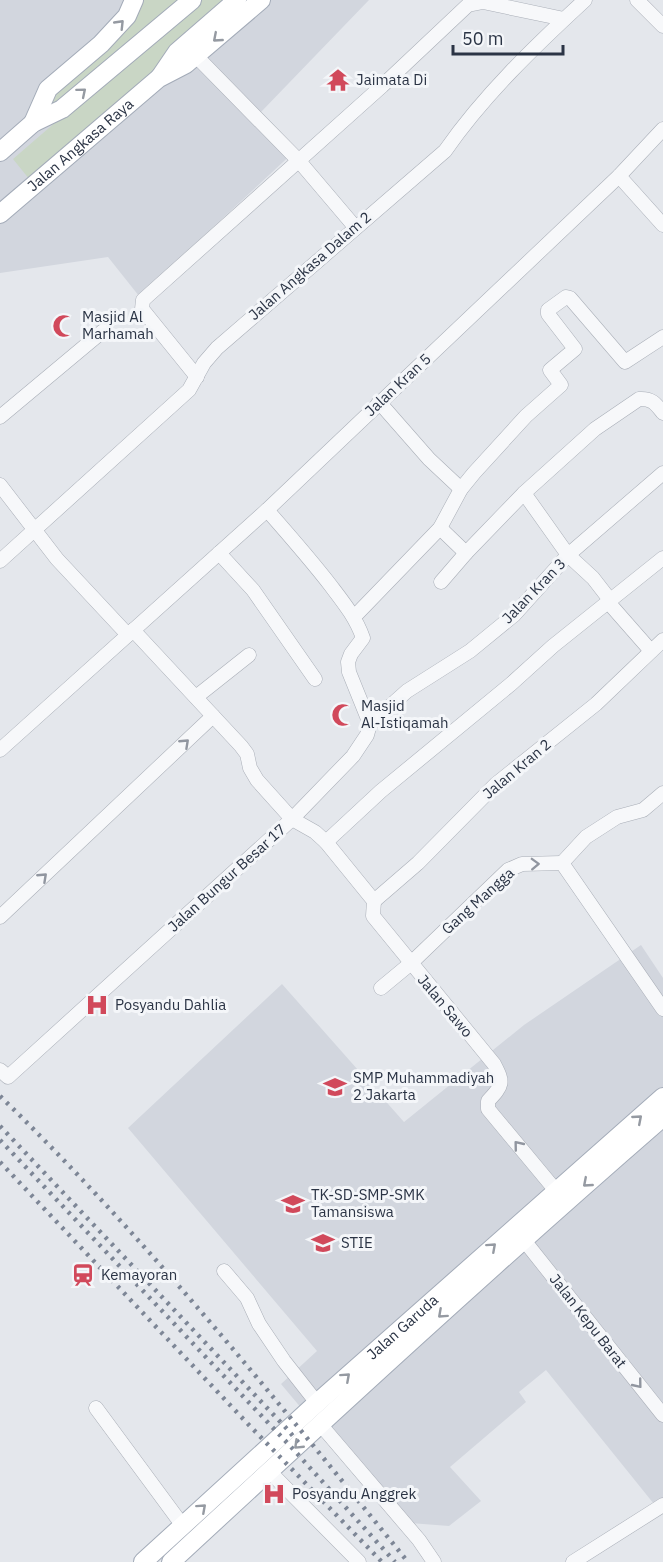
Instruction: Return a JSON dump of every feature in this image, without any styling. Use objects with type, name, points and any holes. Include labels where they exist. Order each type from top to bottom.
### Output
[{"type":"main road","points":[[33,123],[48,89],[101,44],[127,16],[134,0]]},
{"type":"main road","points":[[0,152],[33,123],[62,109],[192,0]]},
{"type":"main road","name":"Jalan Angkasa Raya","points":[[159,78],[177,52],[237,0]]},
{"type":"main road","name":"Jalan Angkasa Raya","points":[[1,212],[159,78],[186,64],[261,0]]},
{"type":"main road","name":"Jalan Garuda","points":[[171,1562],[320,1424],[663,1097]]},
{"type":"main road","name":"Jalan Garuda","points":[[560,1196],[663,1117]]},
{"type":"main road","name":"Jalan Garuda","points":[[143,1562],[317,1402],[519,1234]]},
{"type":"street","name":"Jalan Angkasa Dalam 2","points":[[0,561],[189,390],[204,363],[217,348],[445,151],[493,91],[585,0]]},
{"type":"street","points":[[637,0],[663,26]]},
{"type":"street","points":[[197,377],[142,309],[143,300],[382,86],[468,5],[483,2],[564,20]]},
{"type":"street","points":[[196,56],[298,161],[355,227]]},
{"type":"street","name":"Jalan Kran 5","points":[[0,750],[267,510],[619,176],[663,129]]},
{"type":"street","points":[[619,176],[663,225]]},
{"type":"street","points":[[354,617],[440,528],[461,489],[526,416],[561,385],[550,370],[575,349],[548,314],[548,310],[566,297],[570,298],[625,362],[663,337]]},
{"type":"street","points":[[0,417],[103,331]]},
{"type":"street","points":[[441,582],[524,493],[595,429],[639,399],[648,398],[663,413]]},
{"type":"street","points":[[380,402],[429,459],[461,489]]},
{"type":"street","name":"Jalan Kran 3","points":[[370,724],[407,692],[470,651],[514,615],[568,555],[663,473]]},
{"type":"street","name":"Jalan Sawo","points":[[0,485],[57,559],[196,697],[247,754],[252,774],[292,819],[315,832],[326,842],[374,901],[373,916],[494,1064],[501,1079],[500,1088],[488,1101],[488,1108],[560,1196]]},
{"type":"street","points":[[524,493],[568,555],[593,578],[651,651]]},
{"type":"street","points":[[267,510],[318,568],[354,617],[363,638],[351,654],[348,663],[349,672],[370,724]]},
{"type":"street","points":[[440,528],[466,553]]},
{"type":"street","points":[[219,553],[253,590],[315,679]]},
{"type":"street","points":[[326,842],[381,791],[511,684],[553,646],[663,558]]},
{"type":"street","name":"Jalan Kran 2","points":[[374,901],[418,863],[496,784],[596,704],[663,640]]},
{"type":"street","points":[[196,697],[249,655]]},
{"type":"street","points":[[0,917],[213,716]]},
{"type":"street","name":"Jalan Bungur Besar 17","points":[[0,1070],[8,1077],[292,819],[353,756],[367,735],[370,724]]},
{"type":"street","points":[[663,793],[643,810],[617,817],[586,837],[562,863],[663,1009]]},
{"type":"street","name":"Gang Mangga","points":[[381,988],[410,964],[508,870],[522,864],[562,863]]},
{"type":"street","name":"Jalan Kepu Barat","points":[[519,1234],[663,1415]]},
{"type":"street","points":[[224,1271],[247,1298],[259,1324],[284,1361],[317,1402]]},
{"type":"street","points":[[96,1408],[183,1526]]},
{"type":"street","points":[[320,1424],[419,1540],[434,1562]]},
{"type":"street","points":[[269,1471],[359,1562]]},
{"type":"street","points":[[573,1562],[663,1505]]},
{"type":"shaded area","points":[[0,0],[369,0],[261,112],[297,149],[139,296],[108,257],[0,273]]},
{"type":"shaded area","points":[[641,945],[663,978],[663,1505],[658,1509],[546,1370],[519,1392],[526,1402],[450,1467],[481,1501],[449,1526],[397,1522],[281,1384],[317,1351],[128,1128],[282,984],[404,1122],[524,1025]]},
{"type":"green space","points":[[134,0],[237,0],[34,185],[13,159],[138,51],[33,123],[48,89]]},
{"type":"railway","points":[[0,1096],[108,1207],[211,1323],[408,1562]]},
{"type":"railway","points":[[0,1126],[302,1447]]},
{"type":"railway","points":[[0,1140],[293,1449],[395,1562]]},
{"type":"railway","points":[[0,1162],[382,1562]]},
{"type":"place","name":"Jaimata Di","points":[[338,80]]},
{"type":"place","name":"Masjid Al Marhamah","points":[[64,326]]},
{"type":"place","name":"Masjid Al-Istiqamah","points":[[343,715]]},
{"type":"place","name":"Posyandu Dahlia","points":[[97,1005]]},
{"type":"place","name":"SMP Muhammadiyah 2 Jakarta","points":[[335,1087]]},
{"type":"place","name":"TK-SD-SMP-SMK Tamansiswa","points":[[293,1204]]},
{"type":"place","name":"STIE","points":[[323,1243]]},
{"type":"place","name":"Kemayoran","points":[[83,1275]]},
{"type":"place","name":"Posyandu Anggrek","points":[[274,1494]]}]
